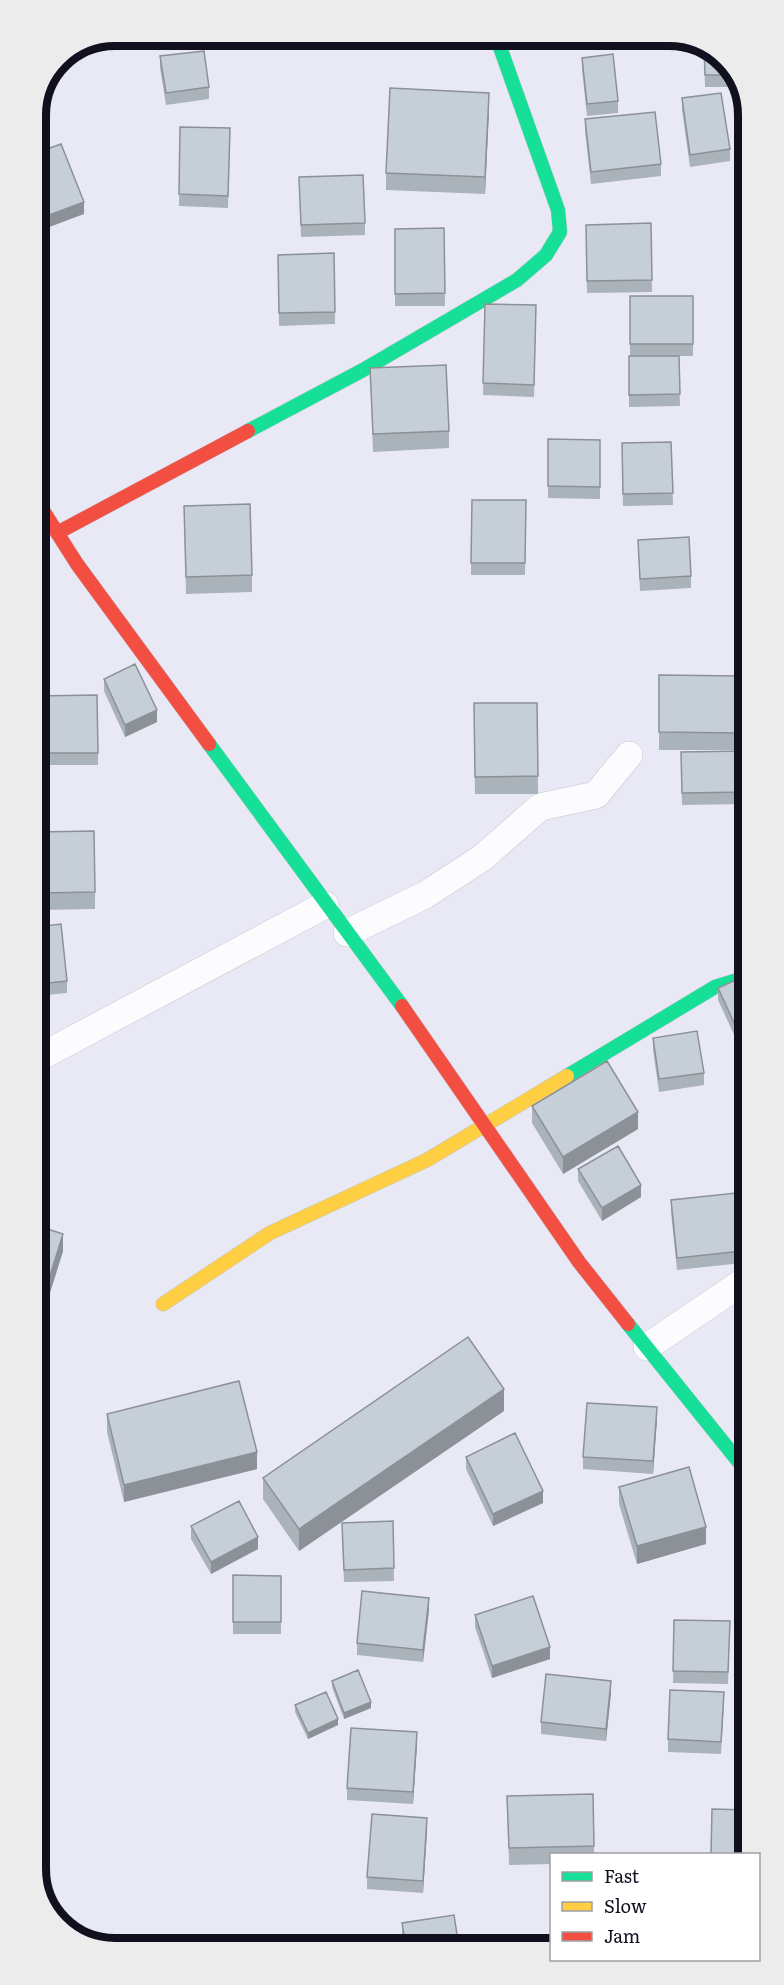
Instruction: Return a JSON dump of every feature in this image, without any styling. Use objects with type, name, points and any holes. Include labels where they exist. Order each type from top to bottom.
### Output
[{"type":"street","points":[[57,533],[430,332],[517,280],[546,255],[560,232],[558,210],[500,47]]},
{"type":"street","points":[[47,517],[76,564],[326,905],[377,970],[579,1262],[738,1461]]},
{"type":"street","points":[[347,933],[434,889],[482,858],[540,807],[597,795],[629,755]]},
{"type":"street","points":[[46,1054],[326,905]]},
{"type":"street","points":[[163,1304],[215,1267],[270,1233],[427,1160],[715,987],[738,980]]},
{"type":"street","points":[[647,1347],[738,1285]]},
{"type":"building","points":[[204,51],[209,87],[166,93],[160,56]]},
{"type":"building","points":[[613,54],[618,101],[587,104],[582,58]]},
{"type":"building","points":[[704,57],[724,75],[705,75]]},
{"type":"building","points":[[390,88],[489,93],[485,177],[386,173]]},
{"type":"building","points":[[721,93],[730,149],[690,155],[682,98]]},
{"type":"building","points":[[655,112],[661,164],[591,172],[585,119]]},
{"type":"building","points":[[180,127],[230,128],[228,196],[179,194]]},
{"type":"building","points":[[61,144],[84,202],[47,216],[47,149]]},
{"type":"building","points":[[363,175],[365,223],[301,225],[299,177]]},
{"type":"building","points":[[651,223],[652,280],[587,281],[586,225]]},
{"type":"building","points":[[444,228],[445,293],[395,294],[395,229]]},
{"type":"building","points":[[334,253],[335,312],[279,313],[278,255]]},
{"type":"building","points":[[630,296],[693,296],[693,344],[630,344]]},
{"type":"building","points":[[485,304],[536,305],[534,385],[483,383]]},
{"type":"building","points":[[629,356],[679,356],[680,394],[629,395]]},
{"type":"building","points":[[446,365],[449,431],[373,434],[370,368]]},
{"type":"building","points":[[548,439],[600,440],[600,487],[548,486]]},
{"type":"building","points":[[671,442],[673,493],[623,494],[622,443]]},
{"type":"building","points":[[472,500],[526,500],[525,563],[471,563]]},
{"type":"building","points":[[250,504],[252,575],[186,577],[184,506]]},
{"type":"building","points":[[689,537],[691,576],[640,579],[638,540]]},
{"type":"building","points":[[135,664],[157,710],[125,725],[104,679]]},
{"type":"building","points":[[659,675],[738,676],[737,733],[659,732]]},
{"type":"building","points":[[97,695],[98,753],[47,753],[47,696]]},
{"type":"building","points":[[474,703],[537,703],[538,776],[475,777]]},
{"type":"building","points":[[738,751],[738,792],[682,793],[681,752]]},
{"type":"building","points":[[94,831],[95,892],[47,893],[47,832]]},
{"type":"building","points":[[61,924],[67,981],[47,983],[47,926]]},
{"type":"building","points":[[738,979],[738,1026],[736,1027],[718,988]]},
{"type":"building","points":[[697,1031],[704,1073],[659,1079],[653,1038]]},
{"type":"building","points":[[607,1061],[638,1112],[563,1157],[532,1106]]},
{"type":"building","points":[[618,1146],[641,1185],[602,1208],[578,1169]]},
{"type":"building","points":[[736,1193],[738,1251],[677,1258],[671,1200]]},
{"type":"building","points":[[46,1229],[63,1234],[46,1288]]},
{"type":"building","points":[[468,1337],[504,1389],[299,1529],[263,1478]]},
{"type":"building","points":[[239,1381],[257,1452],[124,1485],[107,1414]]},
{"type":"building","points":[[587,1403],[657,1407],[653,1461],[583,1457]]},
{"type":"building","points":[[515,1433],[543,1491],[493,1514],[466,1457]]},
{"type":"building","points":[[689,1467],[706,1527],[637,1546],[619,1487]]},
{"type":"building","points":[[239,1501],[258,1537],[211,1562],[191,1526]]},
{"type":"building","points":[[393,1521],[394,1568],[344,1570],[342,1523]]},
{"type":"building","points":[[233,1575],[281,1576],[281,1622],[233,1622]]},
{"type":"building","points":[[362,1591],[429,1598],[423,1650],[357,1643]]},
{"type":"building","points":[[533,1596],[550,1647],[492,1666],[475,1615]]},
{"type":"building","points":[[674,1620],[730,1621],[728,1672],[673,1671]]},
{"type":"building","points":[[358,1670],[371,1702],[344,1713],[332,1681]]},
{"type":"building","points":[[546,1674],[611,1681],[606,1729],[541,1722]]},
{"type":"building","points":[[670,1690],[724,1692],[721,1742],[668,1739]]},
{"type":"building","points":[[326,1692],[338,1719],[308,1733],[295,1705]]},
{"type":"building","points":[[351,1728],[417,1732],[413,1792],[347,1788]]},
{"type":"building","points":[[593,1794],[594,1846],[509,1848],[507,1796]]},
{"type":"building","points":[[712,1809],[738,1810],[738,1853],[711,1853]]},
{"type":"building","points":[[372,1814],[427,1818],[423,1881],[367,1877]]},
{"type":"building","points":[[454,1915],[458,1938],[404,1938],[402,1923]]},
{"type":"traffic: fast","points":[[248,431],[363,370],[517,280],[546,255],[560,232],[558,210],[500,47]]},
{"type":"traffic: fast","points":[[209,744],[402,1006]]},
{"type":"traffic: fast","points":[[567,1076],[715,987],[738,980]]},
{"type":"traffic: fast","points":[[628,1324],[738,1461]]},
{"type":"traffic: slow","points":[[163,1304],[270,1233],[427,1160],[567,1076]]},
{"type":"traffic: jam","points":[[57,533],[248,431]]},
{"type":"traffic: jam","points":[[47,516],[77,564],[209,744]]},
{"type":"traffic: jam","points":[[402,1006],[579,1262],[628,1324]]}]
